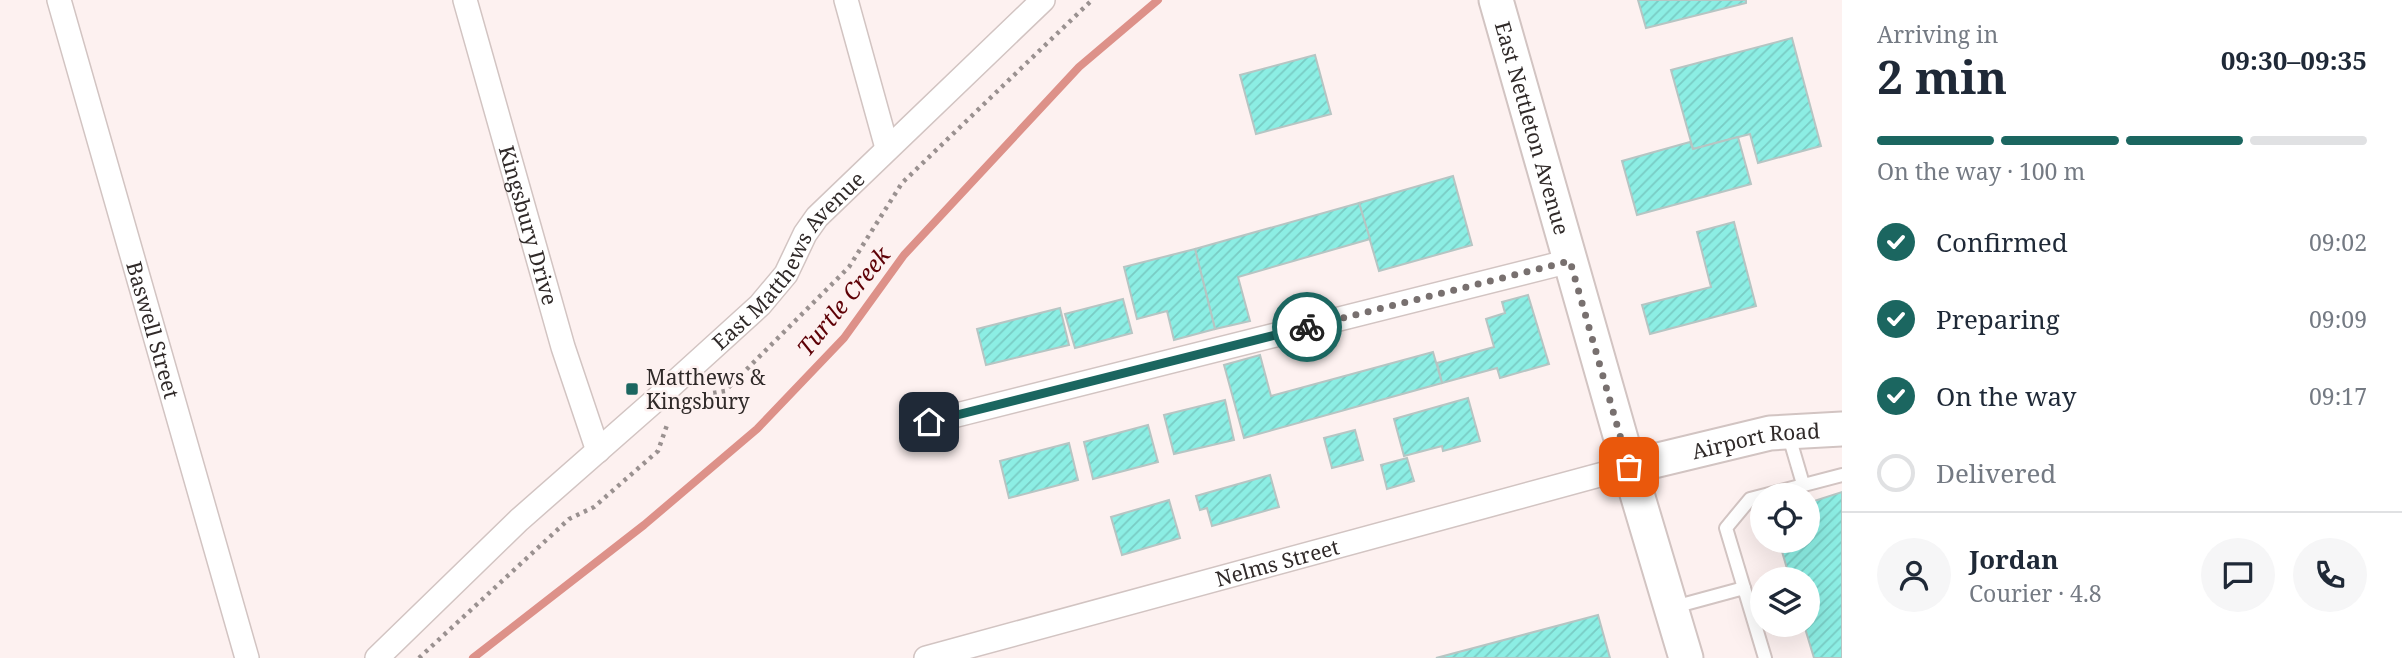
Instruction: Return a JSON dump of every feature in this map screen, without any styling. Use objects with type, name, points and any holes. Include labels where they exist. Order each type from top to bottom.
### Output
[{"type":"main road","name":"East Nettleton Avenue","points":[[1496,0],[1686,658]]},
{"type":"main road","name":"Airport Road","points":[[1629,467],[1770,433],[1842,429]]},
{"type":"street","name":"Baswell Street","points":[[59,0],[247,658]]},
{"type":"street","name":"Kingsbury Drive","points":[[465,0],[563,346],[598,451]]},
{"type":"street","points":[[846,0],[887,148]]},
{"type":"street","name":"East Matthews Avenue","points":[[377,658],[519,520],[760,305],[786,274],[817,216],[1043,0]]},
{"type":"street","points":[[929,422],[1570,261]]},
{"type":"street","name":"Nelms Street","points":[[926,658],[1629,467]]},
{"type":"lane","points":[[1788,432],[1803,483]]},
{"type":"lane","points":[[1807,483],[1842,475]]},
{"type":"lane","points":[[1750,500],[1726,528],[1765,658]]},
{"type":"lane","points":[[1671,608],[1744,587]]},
{"type":"building","points":[[1638,0],[1746,0],[1746,3],[1646,28]]},
{"type":"building","points":[[1792,38],[1821,146],[1758,163],[1750,134],[1693,149],[1671,70]]},
{"type":"building","points":[[1315,55],[1331,114],[1256,134],[1240,75]]},
{"type":"building","points":[[1738,137],[1751,184],[1637,215],[1622,161],[1690,142],[1693,149]]},
{"type":"building","points":[[1453,176],[1472,245],[1379,271],[1359,203]]},
{"type":"building","points":[[1359,203],[1370,239],[1238,277],[1250,321],[1215,329],[1195,249]]},
{"type":"building","points":[[1734,222],[1756,306],[1650,334],[1642,305],[1711,287],[1697,232]]},
{"type":"building","points":[[1195,249],[1215,329],[1174,340],[1167,311],[1137,319],[1124,267]]},
{"type":"building","points":[[1528,295],[1549,364],[1500,378],[1497,368],[1442,383],[1437,363],[1494,347],[1486,319],[1505,313],[1502,302]]},
{"type":"building","points":[[1123,299],[1132,333],[1075,348],[1065,314]]},
{"type":"building","points":[[1060,308],[1069,345],[986,365],[977,329]]},
{"type":"building","points":[[1433,352],[1442,383],[1244,438],[1224,365],[1260,355],[1271,396]]},
{"type":"building","points":[[1468,398],[1480,441],[1443,451],[1442,446],[1404,456],[1394,419]]},
{"type":"building","points":[[1225,400],[1234,440],[1174,454],[1164,415]]},
{"type":"building","points":[[1148,425],[1158,462],[1093,479],[1084,442]]},
{"type":"building","points":[[1355,430],[1363,460],[1332,468],[1324,438]]},
{"type":"building","points":[[1069,443],[1078,480],[1009,498],[1000,461]]},
{"type":"building","points":[[1407,458],[1414,481],[1387,489],[1381,465]]},
{"type":"building","points":[[1270,475],[1279,507],[1212,526],[1207,508],[1200,510],[1196,496]]},
{"type":"building","points":[[1842,492],[1842,658],[1814,658],[1808,637],[1820,637],[1820,567],[1787,567],[1782,553],[1820,553],[1820,499]]},
{"type":"building","points":[[1169,500],[1180,538],[1122,555],[1111,517]]},
{"type":"building","points":[[1598,615],[1610,658],[1436,658]]},
{"type":"waterway","name":"Turtle Creek","points":[[473,658],[644,525],[757,429],[844,338],[904,255],[1079,67],[1158,0]]},
{"type":"way so far","points":[[1307,327],[1570,261],[1629,467]]},
{"type":"place","name":"Matthews & Kingsbury","points":[[632,389]]},
{"type":"route","points":[[929,422],[1307,327]]}]
